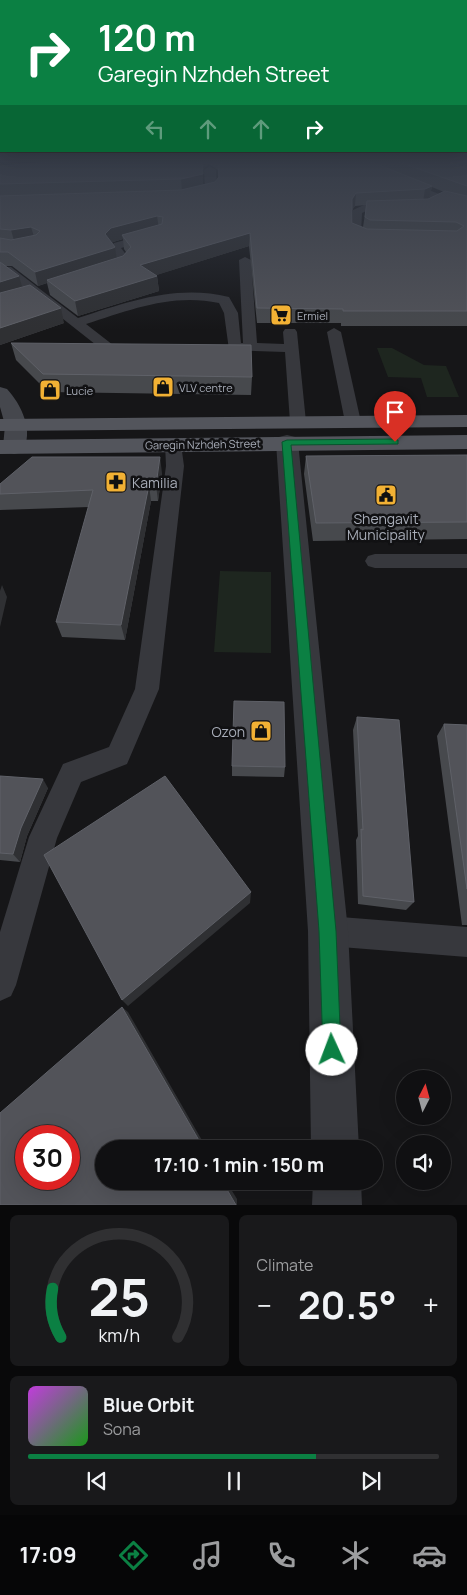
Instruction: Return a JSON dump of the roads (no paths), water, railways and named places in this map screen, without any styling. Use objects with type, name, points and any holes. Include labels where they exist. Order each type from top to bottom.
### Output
[{"type":"main road","name":"Garegin Nzhdeh Street","points":[[7,447],[173,444],[292,432],[353,422],[467,422]]},
{"type":"main road","name":"Garegin Nzhdeh Street","points":[[9,425],[292,432],[467,442]]},
{"type":"street","points":[[0,393],[8,401],[9,425],[7,447]]},
{"type":"street","points":[[292,432],[328,931],[335,1140]]},
{"type":"street","points":[[337,1190],[338,1205]]},
{"type":"lane","points":[[357,217],[356,234],[366,238],[385,239]]},
{"type":"lane","points":[[92,275],[120,266],[125,261],[115,248],[118,244],[159,234]]},
{"type":"lane","points":[[245,260],[250,347]]},
{"type":"lane","points":[[7,270],[110,349],[148,348]]},
{"type":"lane","points":[[18,299],[55,287]]},
{"type":"lane","points":[[76,324],[157,297],[208,295],[224,300],[231,313],[229,347],[292,348]]},
{"type":"lane","points":[[290,332],[292,348],[292,432]]},
{"type":"lane","points":[[334,332],[353,422]]},
{"type":"lane","points":[[0,985],[43,838],[72,773],[118,756],[147,689],[175,466],[173,444]]},
{"type":"lane","points":[[375,561],[467,561]]},
{"type":"lane","points":[[328,931],[467,942]]},
{"type":"place","name":"Ermiel","points":[[281,315]]},
{"type":"place","name":"VLV centre","points":[[163,387]]},
{"type":"place","name":"Lucie","points":[[50,390]]},
{"type":"place","name":"Kamilia","points":[[116,482]]},
{"type":"place","name":"Shengavit Municipality","points":[[386,495]]},
{"type":"place","name":"Ozon","points":[[261,731]]}]
